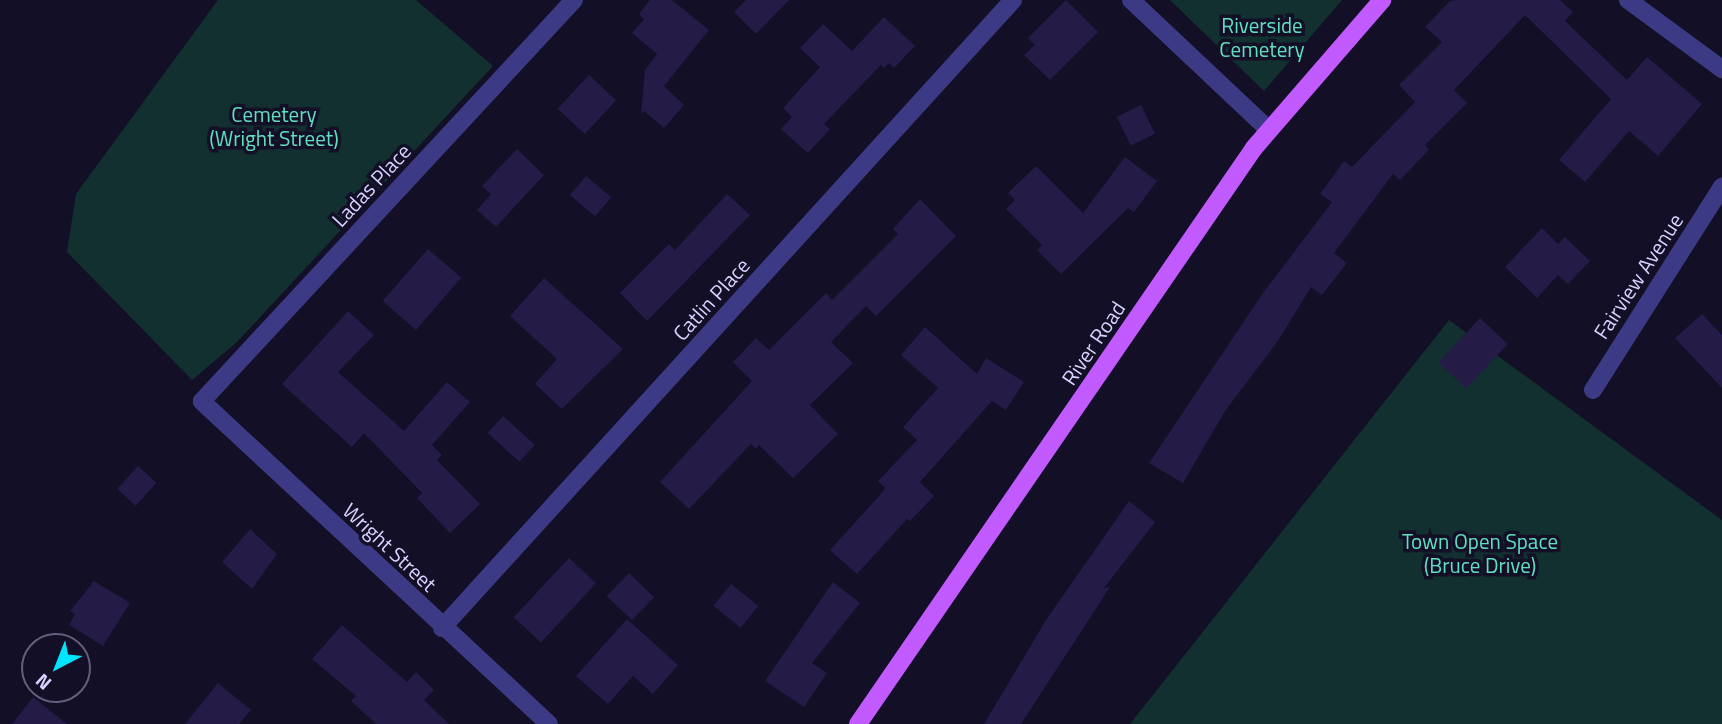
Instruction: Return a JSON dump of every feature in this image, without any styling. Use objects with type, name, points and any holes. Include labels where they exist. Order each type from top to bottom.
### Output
[{"type":"main road","name":"River Road","points":[[858,724],[1268,129],[1382,0]]},
{"type":"street","name":"Ladas Place","points":[[202,401],[573,0]]},
{"type":"street","name":"Catlin Place","points":[[442,628],[1013,0]]},
{"type":"street","points":[[1131,0],[1268,129]]},
{"type":"street","points":[[1628,0],[1722,69]]},
{"type":"street","name":"Fairview Avenue","points":[[1593,390],[1722,187]]},
{"type":"street","name":"Wright Street","points":[[202,401],[442,628],[549,724]]},
{"type":"green space","name":"Cemetery (Wright Street)","points":[[218,0],[416,0],[493,66],[237,342],[192,380],[67,252],[76,194]]},
{"type":"green space","name":"Riverside Cemetery","points":[[1170,0],[1342,0],[1264,91]]},
{"type":"green space","name":"Town Open Space (Bruce Drive)","points":[[1449,320],[1722,520],[1722,724],[1130,724]]},
{"type":"building","points":[[650,0],[672,0],[709,30],[664,86],[684,105],[664,128],[644,111],[641,114],[645,70],[657,54],[632,33],[644,19],[639,14]]},
{"type":"building","points":[[746,0],[789,0],[756,34],[734,12]]},
{"type":"building","points":[[1066,0],[1098,32],[1050,80],[1024,55],[1035,45],[1028,38]]},
{"type":"building","points":[[1560,0],[1573,12],[1565,21],[1627,80],[1647,57],[1702,104],[1658,156],[1629,131],[1585,182],[1559,160],[1611,99],[1525,15],[1454,90],[1467,103],[1425,145],[1429,150],[1400,180],[1393,174],[1334,253],[1347,263],[1322,295],[1311,287],[1278,341],[1225,411],[1183,483],[1149,463],[1263,293],[1332,202],[1320,194],[1344,161],[1352,167],[1415,102],[1399,85],[1442,42],[1425,27],[1450,1]]},
{"type":"building","points":[[884,17],[915,46],[894,68],[889,63],[884,68],[881,65],[824,124],[830,129],[808,153],[781,129],[792,117],[783,108],[820,67],[800,48],[823,24],[852,51]]},
{"type":"building","points":[[589,75],[616,100],[585,134],[558,109]]},
{"type":"building","points":[[1141,105],[1155,134],[1131,146],[1117,117]]},
{"type":"building","points":[[517,149],[544,175],[496,227],[477,210],[491,194],[482,186]]},
{"type":"building","points":[[1125,157],[1157,181],[1134,212],[1128,208],[1061,274],[1037,250],[1042,245],[1006,209],[1015,200],[1008,193],[1036,166],[1083,213]]},
{"type":"building","points":[[586,176],[611,197],[595,216],[570,195]]},
{"type":"building","points":[[727,194],[750,215],[647,321],[620,293],[669,244],[675,250]]},
{"type":"building","points":[[920,199],[956,236],[876,316],[866,306],[831,342],[853,363],[810,405],[838,434],[793,478],[759,445],[756,449],[751,444],[689,509],[660,482],[752,381],[733,362],[756,338],[769,350],[826,293],[832,300],[898,234],[893,229]]},
{"type":"building","points":[[1542,228],[1558,244],[1565,237],[1590,261],[1568,284],[1558,275],[1537,298],[1505,267]]},
{"type":"building","points":[[428,249],[461,278],[416,330],[383,301]]},
{"type":"building","points":[[544,278],[623,349],[562,409],[535,384],[557,359],[510,316]]},
{"type":"building","points":[[348,311],[374,335],[338,372],[404,431],[447,382],[470,402],[432,445],[442,455],[437,460],[480,504],[450,533],[417,498],[422,493],[364,433],[352,447],[282,384]]},
{"type":"building","points":[[1702,314],[1722,335],[1722,388],[1675,338]]},
{"type":"building","points":[[1480,318],[1508,344],[1466,389],[1438,363]]},
{"type":"building","points":[[925,327],[977,374],[986,358],[1024,382],[1006,410],[992,401],[920,482],[934,496],[910,521],[907,519],[857,574],[830,550],[881,494],[885,488],[878,481],[917,440],[903,427],[938,388],[901,355]]},
{"type":"building","points":[[503,416],[535,445],[520,462],[488,433]]},
{"type":"building","points":[[138,466],[157,483],[136,506],[117,489]]},
{"type":"building","points":[[1129,501],[1155,522],[1104,588],[1110,587],[1021,724],[984,724],[1046,620]]},
{"type":"building","points":[[250,529],[277,554],[252,589],[222,562]]},
{"type":"building","points":[[569,558],[596,583],[541,642],[514,617]]},
{"type":"building","points":[[629,573],[654,597],[632,620],[607,596]]},
{"type":"building","points":[[94,581],[130,603],[103,646],[91,639],[91,633],[82,633],[69,625],[75,614],[70,611]]},
{"type":"building","points":[[833,582],[860,603],[812,663],[827,673],[804,707],[765,681]]},
{"type":"building","points":[[731,584],[758,606],[741,628],[713,606]]},
{"type":"building","points":[[627,619],[678,665],[653,694],[633,676],[608,704],[576,676]]},
{"type":"building","points":[[342,625],[407,682],[416,672],[434,690],[424,700],[449,724],[376,724],[351,701],[356,696],[312,659]]},
{"type":"building","points":[[218,683],[251,710],[239,724],[185,724]]},
{"type":"building","points":[[28,703],[41,703],[67,724],[12,724]]}]
